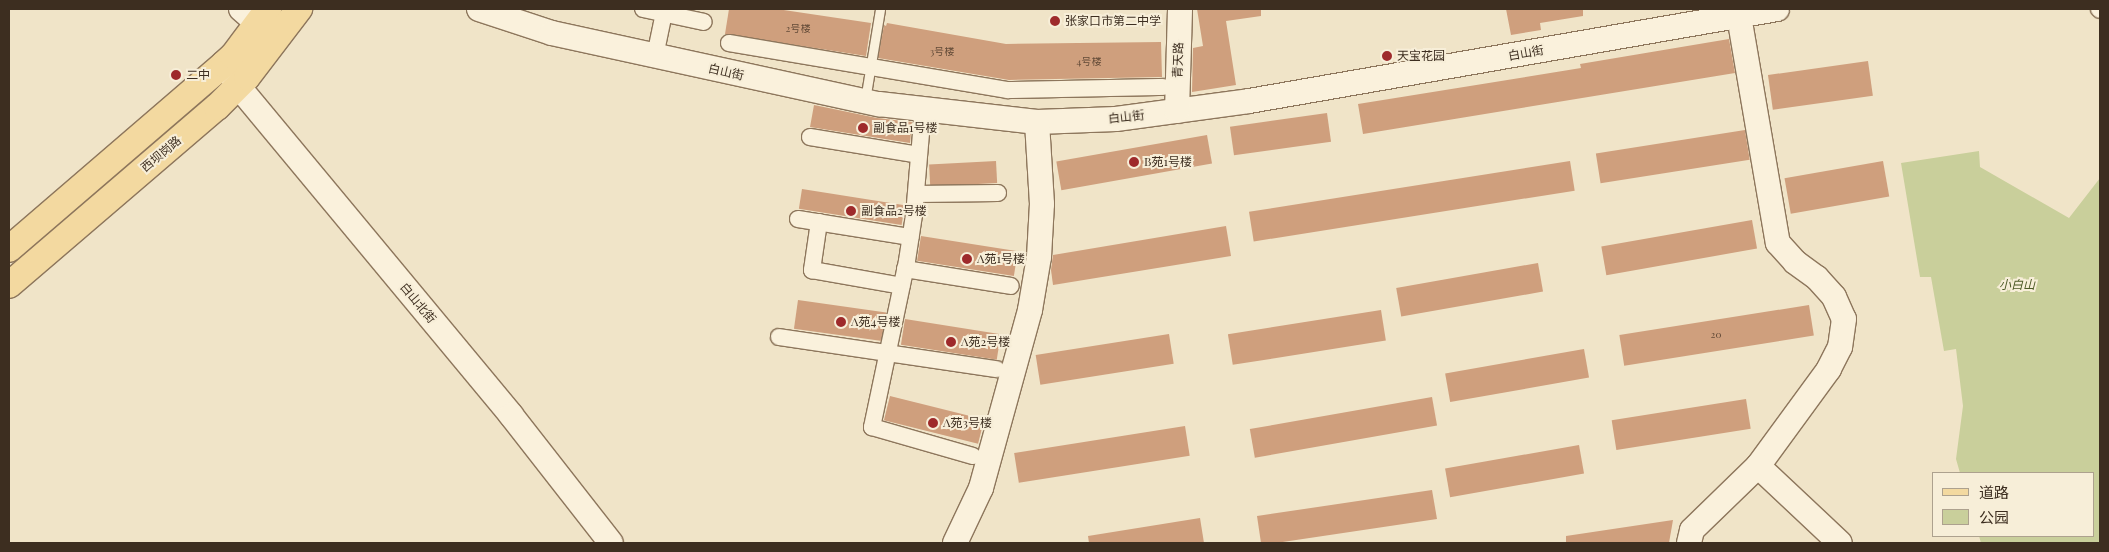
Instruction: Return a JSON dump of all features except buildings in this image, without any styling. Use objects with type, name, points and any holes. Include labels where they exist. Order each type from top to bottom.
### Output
[{"type":"main road","name":"西坝岗路","points":[[9,249],[224,64],[261,20],[299,9]]},
{"type":"main road","name":"西坝岗路","points":[[9,285],[210,113],[238,86],[261,20]]},
{"type":"street","points":[[643,9],[704,22]]},
{"type":"street","name":"青天路","points":[[1176,111],[1180,9]]},
{"type":"street","name":"白山街","points":[[484,10],[552,33],[865,102],[1037,122],[1116,119],[1259,99],[1777,9]]},
{"type":"street","points":[[655,56],[664,13]]},
{"type":"street","points":[[1689,543],[1692,530],[1758,466],[1829,370],[1840,347],[1844,319],[1834,297],[1817,278],[1795,262],[1778,244],[1739,16]]},
{"type":"street","points":[[729,43],[1008,90],[1163,87]]},
{"type":"street","name":"白山北街","points":[[224,64],[238,86],[511,415],[612,543]]},
{"type":"street","points":[[923,110],[911,237],[872,427],[973,456]]},
{"type":"street","points":[[955,543],[981,488],[1030,310],[1039,257],[1042,204],[1037,122]]},
{"type":"street","points":[[810,137],[919,155]]},
{"type":"street","points":[[916,194],[998,192]]},
{"type":"street","points":[[798,219],[911,237]]},
{"type":"street","points":[[819,222],[812,270],[902,286]]},
{"type":"street","points":[[905,269],[1012,286]]},
{"type":"street","points":[[778,337],[997,369]]},
{"type":"street","points":[[1758,466],[1840,543]]},
{"type":"street","points":[[1704,543],[1708,515]]},
{"type":"lane","points":[[865,102],[880,9]]},
{"type":"green space","name":"小白山","points":[[1979,151],[1980,167],[2069,218],[2100,178],[2100,543],[1981,543],[1979,537],[2094,537],[2094,472],[1960,472],[1956,459],[1963,406],[1956,349],[1944,351],[1931,277],[1920,277],[1901,163]]},
{"type":"place","name":"张家口市第二中学","points":[[1055,21]]},
{"type":"place","name":"天宝花园","points":[[1387,56]]},
{"type":"place","name":"二中","points":[[176,75]]},
{"type":"place","name":"副食品1号楼","points":[[863,128]]},
{"type":"place","name":"B苑1号楼","points":[[1134,162]]},
{"type":"place","name":"副食品2号楼","points":[[851,211]]},
{"type":"place","name":"A苑1号楼","points":[[967,259]]},
{"type":"place","name":"A苑4号楼","points":[[841,322]]},
{"type":"place","name":"A苑2号楼","points":[[951,342]]},
{"type":"place","name":"A苑3号楼","points":[[933,423]]}]
